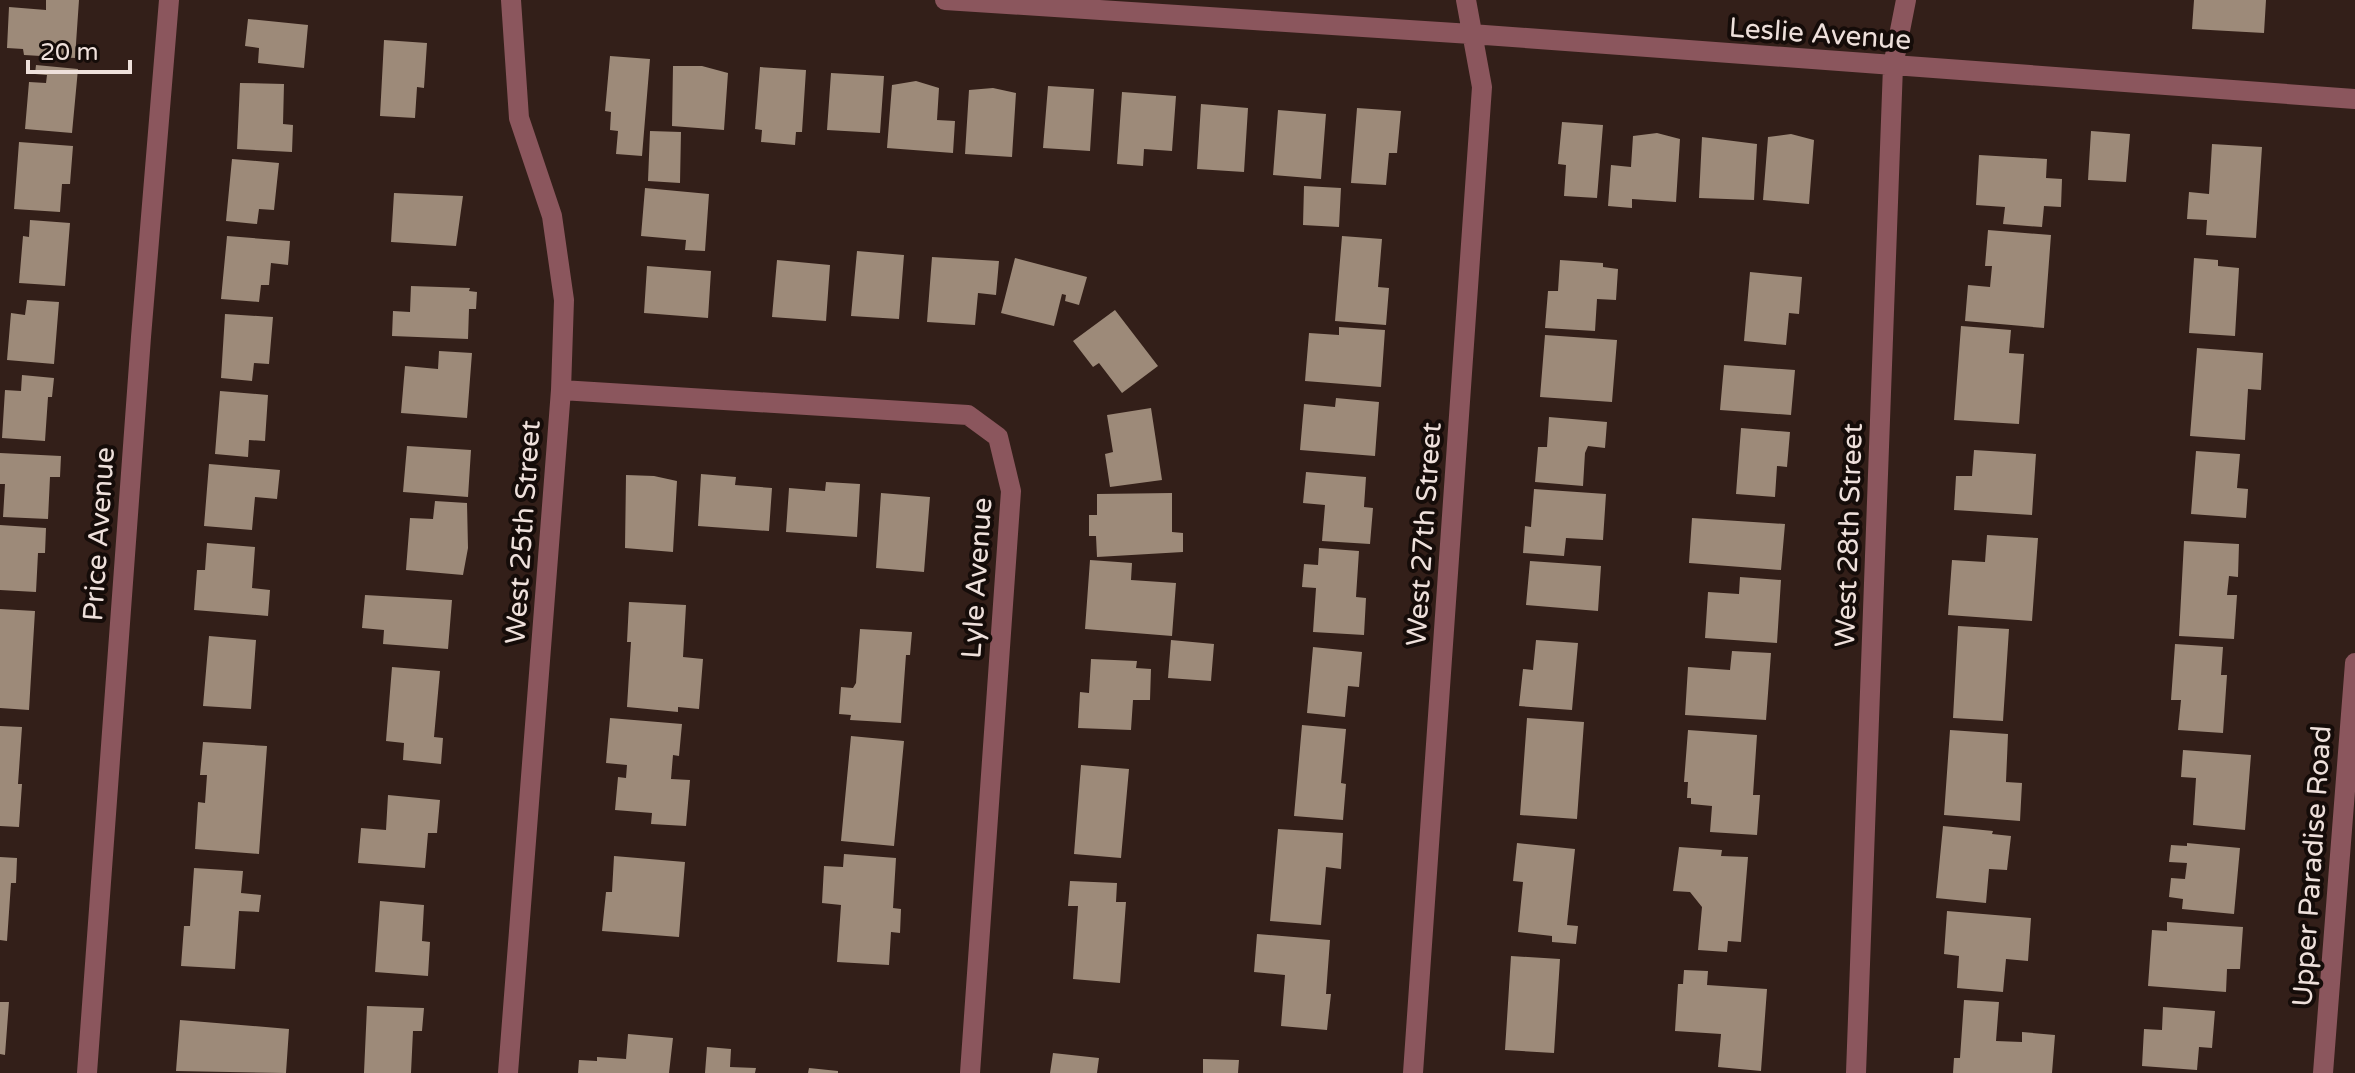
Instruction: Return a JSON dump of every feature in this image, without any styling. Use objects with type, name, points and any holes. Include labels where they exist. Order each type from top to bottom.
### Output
[{"type":"street","name":"Price Avenue","points":[[87,1073],[169,0]]},
{"type":"street","name":"West 25th Street","points":[[508,1073],[561,390],[564,300],[552,216],[519,118],[511,0]]},
{"type":"street","name":"Leslie Avenue","points":[[945,0],[1471,34],[2355,99]]},
{"type":"street","name":"West 27th Street","points":[[1413,1073],[1482,87],[1466,0]]},
{"type":"street","name":"West 28th Street","points":[[1856,1073],[1893,66],[1906,0]]},
{"type":"street","name":"Lyle Avenue","points":[[561,390],[968,415],[998,437],[1011,491],[970,1073]]},
{"type":"street","name":"Upper Paradise Road","points":[[2323,1073],[2355,663]]},
{"type":"building","points":[[46,0],[79,0],[75,58],[24,55],[23,49],[7,48],[9,7],[46,10]]},
{"type":"building","points":[[2194,0],[2266,0],[2264,33],[2192,29]]},
{"type":"building","points":[[248,19],[308,25],[304,68],[258,63],[259,48],[245,46]]},
{"type":"building","points":[[384,40],[427,43],[424,88],[417,87],[415,118],[380,116]]},
{"type":"building","points":[[610,56],[650,59],[642,156],[616,154],[618,131],[610,130],[611,112],[605,111]]},
{"type":"building","points":[[36,65],[78,69],[72,133],[25,129],[29,82],[46,83],[47,75],[35,74]]},
{"type":"building","points":[[673,66],[702,66],[728,73],[724,130],[672,126]]},
{"type":"building","points":[[760,67],[806,70],[802,132],[796,132],[795,145],[761,142],[762,130],[755,129]]},
{"type":"building","points":[[831,73],[884,76],[880,133],[827,130]]},
{"type":"building","points":[[916,81],[939,88],[937,120],[955,121],[953,153],[887,148],[892,85]]},
{"type":"building","points":[[240,83],[284,84],[283,124],[293,125],[292,152],[237,149]]},
{"type":"building","points":[[1048,86],[1094,89],[1090,151],[1043,148]]},
{"type":"building","points":[[993,88],[1016,93],[1012,157],[965,154],[969,90]]},
{"type":"building","points":[[1122,92],[1176,96],[1172,151],[1144,149],[1143,166],[1117,164]]},
{"type":"building","points":[[1201,104],[1248,108],[1244,172],[1197,169]]},
{"type":"building","points":[[1357,108],[1401,111],[1397,153],[1389,153],[1386,185],[1351,183]]},
{"type":"building","points":[[1278,110],[1326,114],[1321,179],[1273,175]]},
{"type":"building","points":[[1562,122],[1603,125],[1597,198],[1564,196],[1566,165],[1558,164]]},
{"type":"building","points":[[650,131],[681,132],[680,183],[648,181]]},
{"type":"building","points":[[2091,131],[2130,134],[2126,182],[2088,180]]},
{"type":"building","points":[[1657,133],[1680,139],[1676,202],[1632,199],[1632,208],[1608,206],[1611,165],[1631,167],[1633,136]]},
{"type":"building","points":[[1791,134],[1814,140],[1809,204],[1763,200],[1768,137]]},
{"type":"building","points":[[1702,137],[1757,144],[1754,200],[1699,198]]},
{"type":"building","points":[[19,142],[73,146],[70,184],[62,184],[60,212],[14,209]]},
{"type":"building","points":[[2212,144],[2262,147],[2256,238],[2206,235],[2207,220],[2187,219],[2189,192],[2209,194]]},
{"type":"building","points":[[1979,155],[2047,159],[2046,178],[2062,179],[2061,207],[2044,206],[2042,227],[2003,224],[2005,207],[1976,205]]},
{"type":"building","points":[[232,159],[279,163],[274,210],[259,209],[257,224],[226,221]]},
{"type":"building","points":[[1304,186],[1341,188],[1339,227],[1303,225]]},
{"type":"building","points":[[645,188],[709,194],[705,251],[685,250],[686,240],[641,236]]},
{"type":"building","points":[[394,193],[463,196],[456,246],[391,242]]},
{"type":"building","points":[[30,220],[70,223],[65,286],[19,283],[23,236],[29,237]]},
{"type":"building","points":[[1988,230],[2051,235],[2044,328],[1965,321],[1968,285],[1990,287],[1992,266],[1985,266]]},
{"type":"building","points":[[227,236],[290,241],[288,265],[271,263],[269,285],[261,285],[259,302],[221,299]]},
{"type":"building","points":[[1342,236],[1382,239],[1378,287],[1389,288],[1386,325],[1335,321]]},
{"type":"building","points":[[857,251],[904,255],[899,319],[851,316]]},
{"type":"building","points":[[932,257],[999,261],[996,295],[978,293],[975,325],[927,322]]},
{"type":"building","points":[[1015,258],[1087,277],[1079,305],[1065,301],[1066,295],[1062,294],[1054,326],[1001,313]]},
{"type":"building","points":[[2194,258],[2218,260],[2218,266],[2239,268],[2235,336],[2189,333]]},
{"type":"building","points":[[777,260],[830,265],[826,321],[772,317]]},
{"type":"building","points":[[1560,260],[1603,263],[1603,267],[1618,269],[1616,300],[1597,299],[1595,331],[1545,328],[1548,291],[1558,291]]},
{"type":"building","points":[[647,266],[711,271],[708,318],[644,313]]},
{"type":"building","points":[[1750,272],[1802,277],[1799,314],[1789,313],[1786,345],[1744,341]]},
{"type":"building","points":[[411,286],[470,288],[469,291],[477,292],[476,309],[469,309],[468,339],[392,336],[393,311],[410,312]]},
{"type":"building","points":[[27,300],[59,302],[54,364],[7,360],[11,313],[25,315]]},
{"type":"building","points":[[1115,310],[1158,366],[1122,393],[1099,363],[1093,367],[1073,341]]},
{"type":"building","points":[[225,314],[273,317],[269,364],[254,363],[252,381],[221,378]]},
{"type":"building","points":[[1961,326],[2011,330],[2009,353],[2024,354],[2019,424],[1954,420]]},
{"type":"building","points":[[1339,327],[1385,330],[1381,387],[1305,381],[1309,333],[1339,335]]},
{"type":"building","points":[[1545,335],[1617,340],[1612,402],[1540,397]]},
{"type":"building","points":[[2197,348],[2263,353],[2261,390],[2248,389],[2245,440],[2190,436]]},
{"type":"building","points":[[439,351],[472,353],[467,418],[401,413],[405,366],[438,369]]},
{"type":"building","points":[[1724,365],[1795,370],[1791,415],[1720,410]]},
{"type":"building","points":[[22,375],[54,378],[52,397],[48,397],[45,441],[2,438],[5,390],[21,391]]},
{"type":"building","points":[[220,391],[268,395],[265,441],[249,440],[248,457],[215,454]]},
{"type":"building","points":[[1336,398],[1379,402],[1375,456],[1300,450],[1304,404],[1335,407]]},
{"type":"building","points":[[1151,408],[1162,480],[1110,487],[1105,454],[1113,452],[1107,415]]},
{"type":"building","points":[[1549,417],[1607,422],[1605,448],[1588,446],[1585,453],[1583,486],[1535,482],[1538,447],[1547,447]]},
{"type":"building","points":[[1741,428],[1790,432],[1787,467],[1777,466],[1775,497],[1736,494]]},
{"type":"building","points":[[407,446],[471,450],[468,497],[403,492]]},
{"type":"building","points":[[1974,450],[2036,454],[2032,515],[1954,510],[1956,476],[1972,476]]},
{"type":"building","points":[[2196,451],[2240,454],[2237,488],[2248,489],[2246,518],[2191,514]]},
{"type":"building","points":[[0,453],[61,456],[60,477],[50,477],[48,519],[3,517],[5,484],[0,484]]},
{"type":"building","points":[[209,464],[280,470],[277,499],[255,497],[252,530],[204,526]]},
{"type":"building","points":[[1306,472],[1366,477],[1364,507],[1373,508],[1370,544],[1322,541],[1325,505],[1303,503]]},
{"type":"building","points":[[701,474],[736,477],[735,485],[772,488],[769,531],[698,526]]},
{"type":"building","points":[[626,475],[677,481],[673,552],[625,548]]},
{"type":"building","points":[[826,482],[860,484],[857,537],[786,532],[789,488],[825,491]]},
{"type":"building","points":[[1534,489],[1606,494],[1603,540],[1566,538],[1564,556],[1523,553],[1525,526],[1531,527]]},
{"type":"building","points":[[881,493],[930,497],[924,572],[876,568]]},
{"type":"building","points":[[1172,493],[1172,532],[1183,533],[1183,552],[1097,557],[1096,536],[1089,536],[1089,515],[1097,515],[1097,494]]},
{"type":"building","points":[[435,501],[467,503],[468,548],[463,575],[406,570],[410,518],[433,519]]},
{"type":"building","points":[[1692,518],[1785,524],[1781,570],[1689,563]]},
{"type":"building","points":[[0,525],[46,528],[45,553],[38,553],[36,592],[0,590]]},
{"type":"building","points":[[1987,535],[2038,538],[2032,621],[1948,615],[1952,560],[1985,562]]},
{"type":"building","points":[[2184,541],[2239,544],[2238,577],[2229,576],[2227,595],[2237,595],[2234,639],[2179,636]]},
{"type":"building","points":[[207,543],[255,547],[252,588],[270,590],[268,616],[194,610],[197,570],[205,570]]},
{"type":"building","points":[[1319,548],[1359,551],[1356,597],[1366,598],[1364,635],[1313,632],[1316,588],[1302,587],[1304,564],[1318,565]]},
{"type":"building","points":[[1090,560],[1132,563],[1131,580],[1176,583],[1172,636],[1085,629]]},
{"type":"building","points":[[1530,561],[1601,566],[1598,611],[1526,605]]},
{"type":"building","points":[[1740,577],[1781,580],[1777,643],[1705,638],[1708,592],[1739,594]]},
{"type":"building","points":[[365,595],[452,600],[448,649],[383,644],[384,630],[362,628]]},
{"type":"building","points":[[629,602],[686,605],[683,657],[703,659],[699,709],[678,707],[678,712],[627,707],[631,642],[627,642]]},
{"type":"building","points":[[0,609],[35,611],[29,710],[0,708]]},
{"type":"building","points":[[1958,626],[2009,629],[2003,721],[1953,718]]},
{"type":"building","points":[[860,629],[912,632],[910,655],[906,655],[901,723],[850,720],[851,715],[839,714],[841,687],[853,688],[856,683]]},
{"type":"building","points":[[209,636],[256,640],[251,709],[203,706]]},
{"type":"building","points":[[1171,640],[1214,644],[1211,681],[1168,678]]},
{"type":"building","points":[[1536,640],[1578,643],[1572,710],[1519,706],[1523,669],[1533,670]]},
{"type":"building","points":[[2175,644],[2223,647],[2221,675],[2227,675],[2223,733],[2178,730],[2181,700],[2171,700]]},
{"type":"building","points":[[1313,647],[1362,652],[1359,687],[1348,686],[1345,717],[1307,713]]},
{"type":"building","points":[[1732,651],[1771,653],[1766,720],[1685,715],[1688,667],[1730,670]]},
{"type":"building","points":[[1091,659],[1137,661],[1136,668],[1151,669],[1150,700],[1133,700],[1131,730],[1078,728],[1080,692],[1089,693]]},
{"type":"building","points":[[392,667],[440,671],[434,737],[443,738],[441,764],[403,760],[404,743],[386,741]]},
{"type":"building","points":[[610,718],[682,724],[679,756],[673,755],[671,779],[690,780],[686,826],[651,824],[652,813],[615,810],[618,777],[626,778],[627,765],[606,763]]},
{"type":"building","points":[[1527,718],[1584,722],[1577,819],[1520,815]]},
{"type":"building","points":[[1302,725],[1346,729],[1341,783],[1346,784],[1343,820],[1294,816]]},
{"type":"building","points":[[0,726],[22,727],[19,827],[0,826]]},
{"type":"building","points":[[1688,730],[1757,735],[1753,795],[1760,795],[1757,835],[1710,832],[1712,806],[1691,804],[1691,798],[1687,798],[1688,782],[1684,782]]},
{"type":"building","points":[[1950,730],[2008,734],[2006,782],[2022,783],[2020,821],[1944,815]]},
{"type":"building","points":[[851,736],[904,741],[894,846],[841,841]]},
{"type":"building","points":[[203,742],[267,746],[259,854],[195,849],[198,802],[205,803],[207,775],[200,775]]},
{"type":"building","points":[[2183,750],[2251,755],[2245,830],[2193,825],[2196,778],[2181,777]]},
{"type":"building","points":[[1081,765],[1129,769],[1121,858],[1074,854]]},
{"type":"building","points":[[388,795],[440,800],[437,833],[428,833],[425,868],[358,863],[361,828],[386,830]]},
{"type":"building","points":[[1943,826],[2011,836],[2007,870],[1989,869],[1986,903],[1936,898]]},
{"type":"building","points":[[1278,829],[1343,833],[1341,869],[1326,867],[1321,925],[1270,921]]},
{"type":"building","points":[[1517,843],[1575,849],[1567,925],[1578,926],[1576,944],[1552,942],[1552,936],[1518,932],[1523,882],[1513,881]]},
{"type":"building","points":[[2187,843],[2240,848],[2234,914],[2182,909],[2183,899],[2169,897],[2171,878],[2185,879],[2187,863],[2169,862],[2171,845],[2187,846]]},
{"type":"building","points":[[1679,847],[1722,850],[1721,856],[1748,857],[1741,942],[1728,941],[1727,952],[1698,950],[1702,907],[1690,892],[1673,891]]},
{"type":"building","points":[[844,854],[896,858],[893,908],[901,909],[900,933],[891,932],[889,965],[837,962],[841,905],[822,903],[824,866],[843,867]]},
{"type":"building","points":[[614,856],[685,862],[679,937],[602,931],[606,892],[612,892]]},
{"type":"building","points":[[0,857],[17,858],[16,883],[11,883],[7,941],[0,940]]},
{"type":"building","points":[[194,868],[243,871],[241,893],[261,895],[259,912],[239,911],[235,969],[181,966],[184,926],[190,926]]},
{"type":"building","points":[[1070,881],[1117,883],[1116,902],[1126,902],[1120,983],[1073,979],[1078,906],[1068,906]]},
{"type":"building","points":[[380,901],[424,905],[422,941],[430,942],[428,976],[375,972]]},
{"type":"building","points":[[1947,911],[2031,918],[2028,961],[2006,959],[2003,992],[1957,988],[1959,956],[1944,954]]},
{"type":"building","points":[[2167,922],[2243,927],[2240,969],[2227,969],[2226,992],[2148,986],[2152,930],[2167,931]]},
{"type":"building","points":[[1257,934],[1330,940],[1326,994],[1331,994],[1327,1030],[1281,1026],[1285,975],[1254,972]]},
{"type":"building","points":[[1511,956],[1560,959],[1554,1053],[1505,1050]]},
{"type":"building","points":[[1684,970],[1708,971],[1707,985],[1767,989],[1761,1071],[1718,1067],[1721,1034],[1675,1031],[1678,984],[1683,984]]},
{"type":"building","points":[[1964,1000],[1999,1002],[1996,1041],[2022,1042],[2022,1032],[2055,1035],[2052,1073],[1953,1073],[1954,1058],[1960,1058]]},
{"type":"building","points":[[0,1002],[9,1002],[5,1055],[0,1054]]},
{"type":"building","points":[[367,1006],[424,1008],[422,1031],[413,1031],[411,1073],[364,1073]]},
{"type":"building","points":[[2163,1007],[2215,1011],[2212,1048],[2199,1047],[2197,1070],[2142,1066],[2144,1029],[2162,1030]]},
{"type":"building","points":[[180,1020],[289,1029],[286,1073],[176,1071]]},
{"type":"building","points":[[628,1034],[673,1038],[669,1073],[578,1073],[579,1060],[597,1061],[597,1057],[626,1059]]},
{"type":"building","points":[[707,1047],[731,1049],[730,1067],[756,1068],[755,1073],[705,1073]]},
{"type":"building","points":[[1053,1053],[1099,1058],[1097,1073],[1050,1073]]},
{"type":"building","points":[[1203,1059],[1239,1060],[1238,1073],[1203,1073]]},
{"type":"building","points":[[809,1068],[838,1071],[838,1073],[808,1073]]}]
